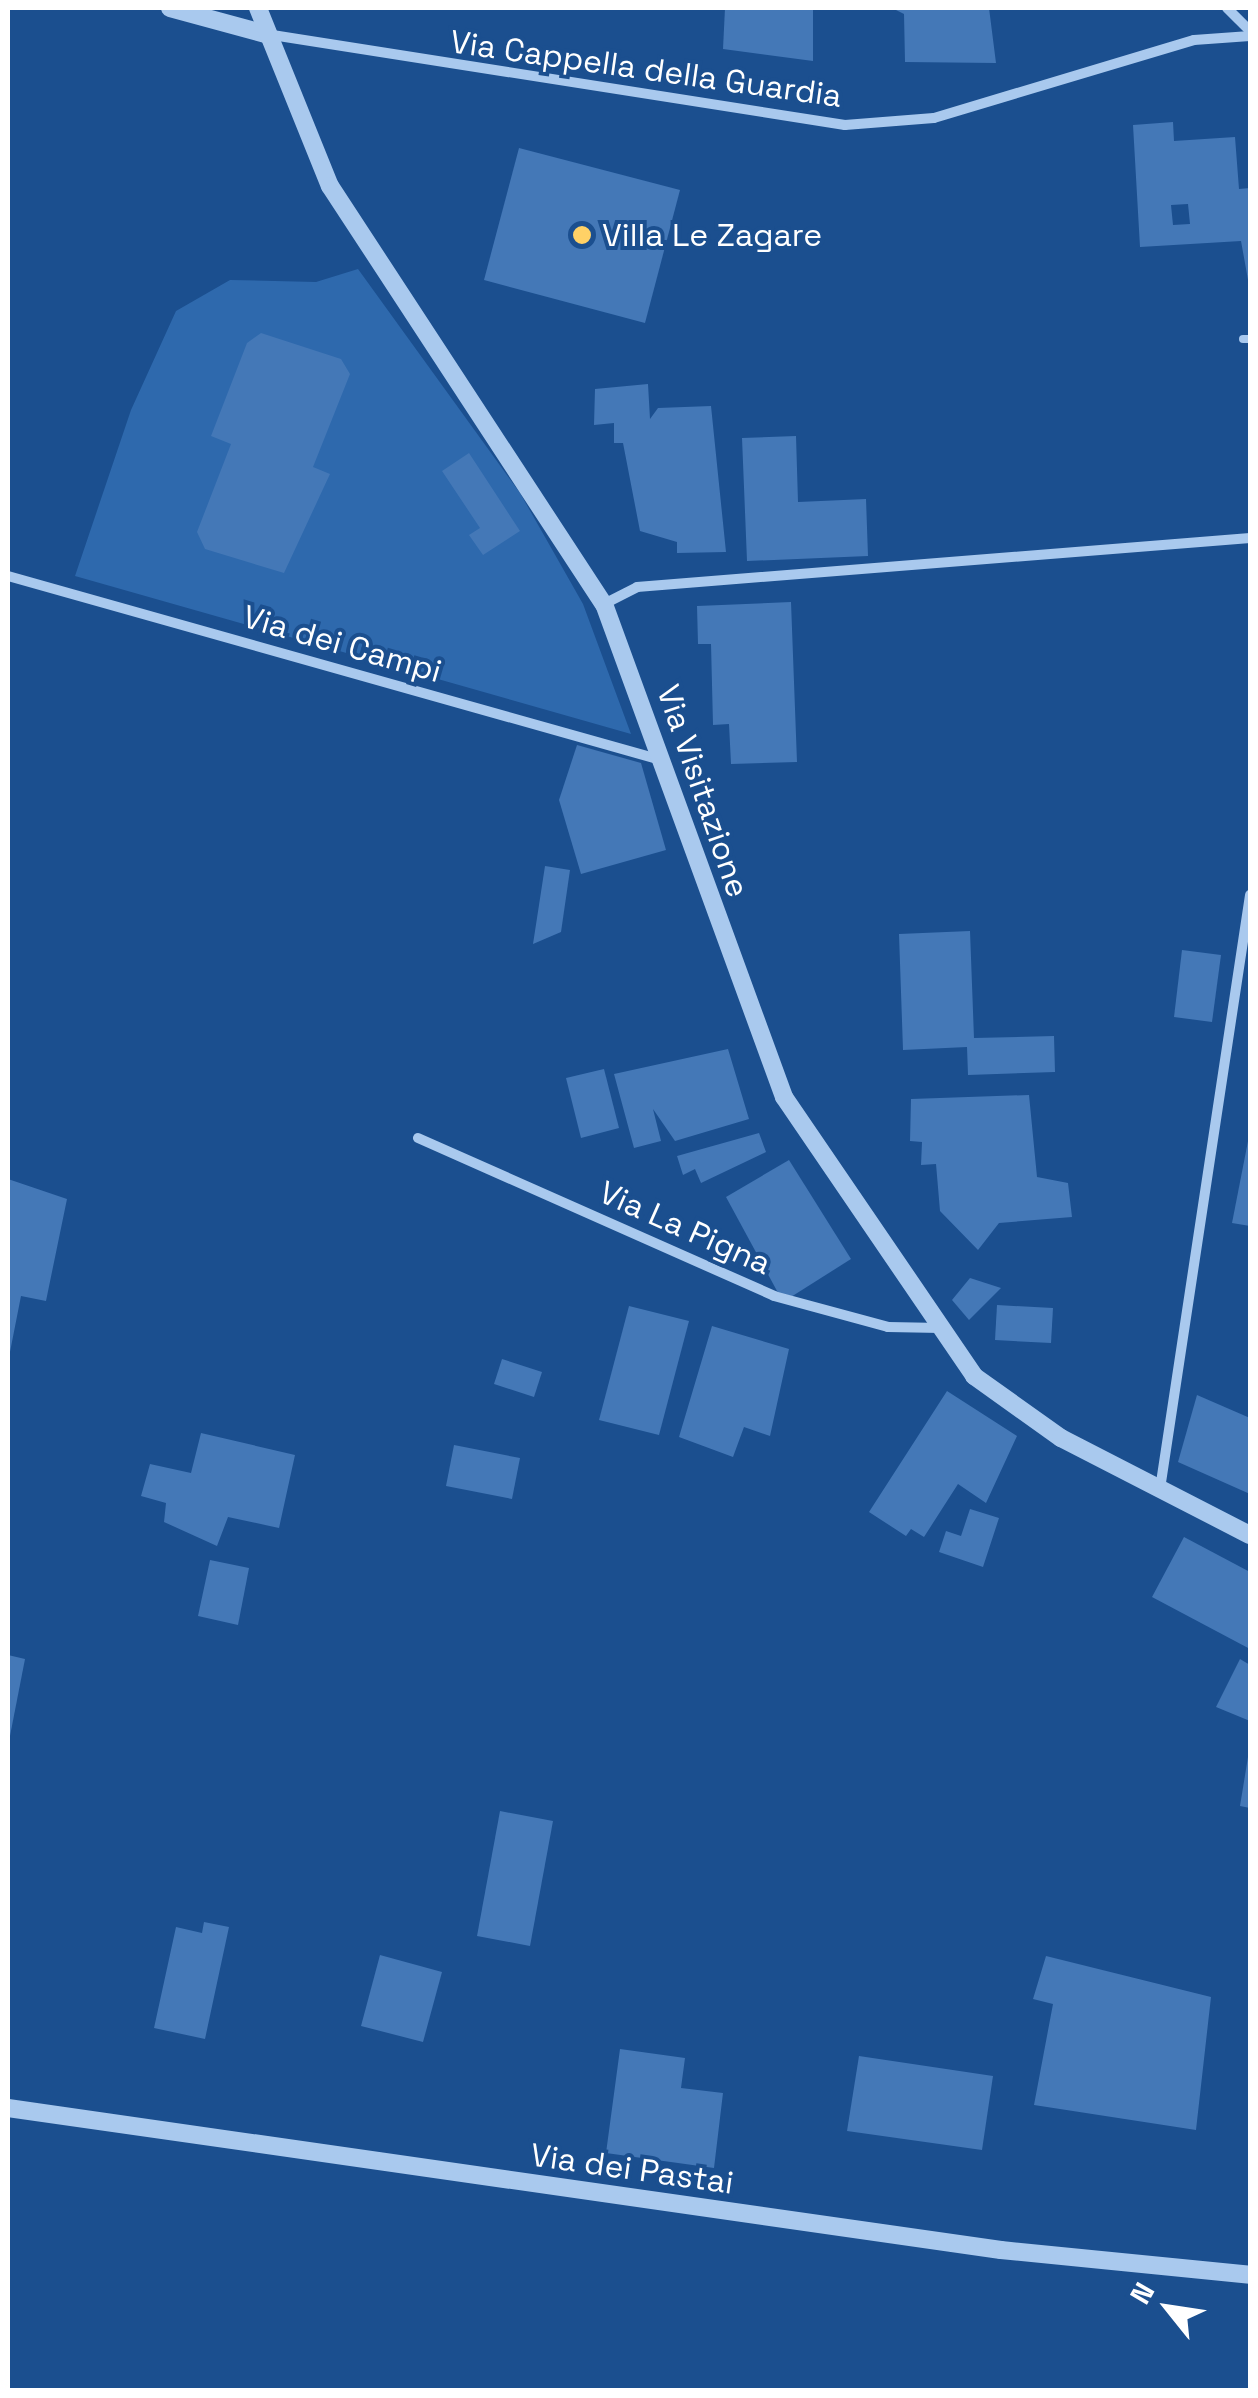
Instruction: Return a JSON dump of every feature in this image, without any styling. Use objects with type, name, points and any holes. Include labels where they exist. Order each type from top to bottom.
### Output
[{"type":"street","points":[[170,8],[266,34]]},
{"type":"street","name":"Via Visitazione","points":[[258,8],[330,186],[604,604],[784,1097],[974,1376],[1061,1438],[1250,1535]]},
{"type":"street","points":[[1227,8],[1250,33]]},
{"type":"street","name":"Via Cappella della Guardia","points":[[266,34],[844,125],[934,118],[1194,40],[1250,33]]},
{"type":"street","points":[[604,604],[637,587],[1250,538]]},
{"type":"street","name":"Via dei Campi","points":[[8,576],[663,760]]},
{"type":"street","points":[[1159,1490],[1250,895]]},
{"type":"street","name":"Via La Pigna","points":[[418,1138],[774,1296],[888,1327],[942,1328]]},
{"type":"street","name":"Via dei Pastai","points":[[8,2108],[1001,2250],[1250,2275]]},
{"type":"shaded area","points":[[358,269],[520,493],[583,604],[631,734],[75,576],[131,410],[176,311],[230,280],[316,282]]},
{"type":"building","points":[[725,8],[813,8],[813,61],[723,49]]},
{"type":"building","points":[[892,8],[989,8],[996,63],[905,62],[904,14]]},
{"type":"building","points":[[1173,122],[1174,141],[1235,137],[1239,189],[1250,188],[1250,291],[1241,241],[1140,247],[1133,125]],"holes":[[[1188,204],[1190,224],[1173,225],[1171,205]]]},
{"type":"building","name":"Villa Le Zagare","points":[[519,148],[680,190],[645,323],[484,280]]},
{"type":"building","points":[[261,333],[341,359],[350,374],[313,467],[330,474],[284,573],[205,549],[197,532],[231,444],[211,436],[247,343]]},
{"type":"building","points":[[648,384],[650,419],[658,408],[711,406],[726,552],[677,553],[677,542],[640,531],[623,443],[614,443],[614,423],[594,425],[595,389]]},
{"type":"building","points":[[796,436],[798,502],[866,499],[868,556],[747,561],[742,438]]},
{"type":"building","points":[[469,453],[520,531],[483,555],[469,535],[480,528],[442,471]]},
{"type":"building","points":[[791,602],[797,762],[731,764],[729,724],[713,725],[711,644],[698,644],[697,606]]},
{"type":"building","points":[[577,745],[641,763],[666,850],[581,874],[559,800]]},
{"type":"building","points":[[545,866],[570,870],[561,932],[533,944]]},
{"type":"building","points":[[970,931],[974,1038],[1054,1036],[1055,1072],[968,1075],[967,1047],[903,1050],[899,934]]},
{"type":"building","points":[[1182,950],[1221,955],[1212,1022],[1174,1017]]},
{"type":"building","points":[[728,1049],[749,1119],[675,1141],[653,1109],[661,1141],[634,1148],[614,1074]]},
{"type":"building","points":[[604,1069],[619,1128],[581,1138],[566,1078]]},
{"type":"building","points":[[1029,1095],[1037,1177],[1068,1183],[1072,1217],[999,1223],[978,1250],[940,1211],[936,1164],[921,1165],[922,1142],[910,1141],[911,1099]]},
{"type":"building","points":[[759,1133],[766,1152],[701,1183],[695,1169],[683,1175],[677,1156]]},
{"type":"building","points":[[1250,1136],[1250,1226],[1232,1223]]},
{"type":"building","points":[[789,1160],[851,1259],[783,1302],[726,1197]]},
{"type":"building","points":[[8,1179],[67,1199],[46,1301],[21,1296],[9,1357]]},
{"type":"building","points":[[970,1278],[1001,1288],[969,1320],[952,1300]]},
{"type":"building","points":[[997,1305],[1053,1308],[1051,1343],[995,1340]]},
{"type":"building","points":[[629,1306],[689,1321],[659,1435],[599,1420]]},
{"type":"building","points":[[712,1326],[789,1349],[770,1436],[744,1427],[733,1457],[679,1437]]},
{"type":"building","points":[[502,1359],[542,1372],[534,1397],[494,1384]]},
{"type":"building","points":[[947,1391],[1017,1436],[986,1503],[958,1484],[924,1537],[911,1529],[906,1536],[869,1512]]},
{"type":"building","points":[[1197,1395],[1250,1418],[1250,1494],[1178,1462]]},
{"type":"building","points":[[201,1433],[295,1455],[279,1528],[228,1517],[217,1546],[164,1522],[166,1503],[141,1496],[150,1464],[191,1473]]},
{"type":"building","points":[[454,1445],[520,1458],[512,1499],[446,1486]]},
{"type":"building","points":[[970,1509],[999,1518],[983,1567],[939,1552],[946,1531],[961,1536]]},
{"type":"building","points":[[1184,1537],[1250,1572],[1250,1649],[1152,1597]]},
{"type":"building","points":[[210,1560],[249,1568],[238,1625],[198,1616]]},
{"type":"building","points":[[8,1655],[25,1659],[9,1741],[8,1741]]},
{"type":"building","points":[[1240,1659],[1250,1665],[1250,1721],[1216,1707]]},
{"type":"building","points":[[1250,1757],[1250,1808],[1240,1806]]},
{"type":"building","points":[[500,1811],[553,1821],[530,1946],[477,1936]]},
{"type":"building","points":[[204,1922],[229,1927],[205,2039],[154,2028],[176,1927],[202,1933]]},
{"type":"building","points":[[380,1955],[442,1972],[423,2042],[361,2026]]},
{"type":"building","points":[[1046,1956],[1211,1997],[1196,2130],[1034,2105],[1053,2004],[1033,1999]]},
{"type":"building","points":[[620,2049],[685,2058],[681,2088],[723,2093],[714,2168],[606,2153]]},
{"type":"building","points":[[859,2056],[993,2076],[982,2150],[847,2131]]},
{"type":"place","name":"Villa Le Zagare","points":[[582,235]]}]
